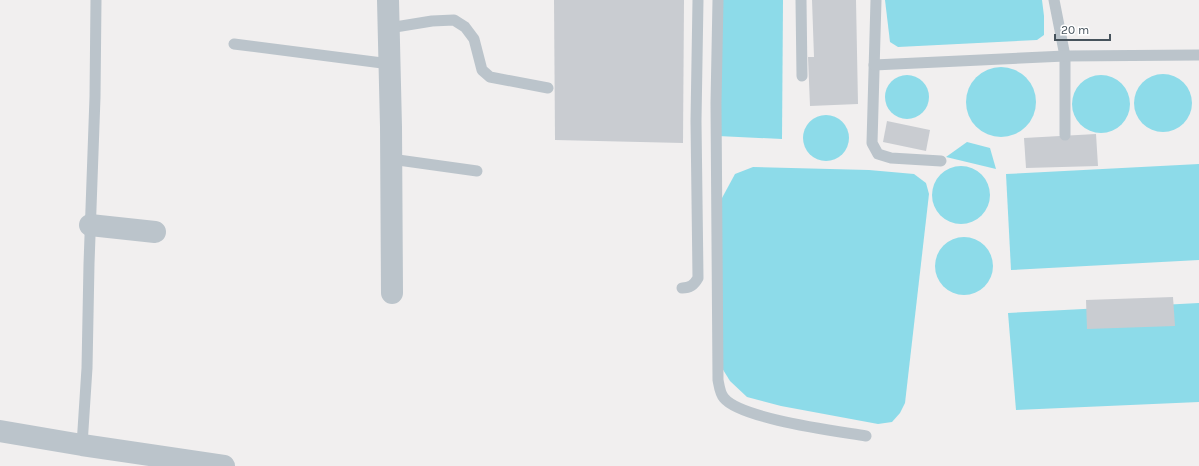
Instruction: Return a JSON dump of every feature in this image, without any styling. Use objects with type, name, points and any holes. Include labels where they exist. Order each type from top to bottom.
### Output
[{"type":"street","points":[[388,0],[392,293]]},
{"type":"street","points":[[90,225],[155,232]]},
{"type":"street","points":[[0,431],[171,462],[224,466]]},
{"type":"lane","points":[[82,445],[87,368],[90,225],[95,98],[96,0]]},
{"type":"lane","points":[[682,288],[687,288],[694,285],[698,278],[696,121],[698,0]]},
{"type":"lane","points":[[718,0],[716,111],[718,380],[723,397],[732,405],[768,418],[866,436]]},
{"type":"lane","points":[[801,0],[802,76]]},
{"type":"lane","points":[[876,0],[872,143],[878,154],[891,158],[941,161]]},
{"type":"lane","points":[[1054,0],[1065,56],[1065,135]]},
{"type":"lane","points":[[388,28],[432,21],[454,20],[465,27],[474,39],[482,70],[490,77],[548,88]]},
{"type":"lane","points":[[234,44],[390,64]]},
{"type":"lane","points":[[874,65],[1065,56],[1199,55]]},
{"type":"lane","points":[[391,159],[477,171]]},
{"type":"water","points":[[721,0],[783,0],[782,139],[718,136]]},
{"type":"water","points":[[885,0],[1042,0],[1044,35],[1037,40],[898,47],[890,42]]},
{"type":"water","points":[[1001,67],[1014,70],[1026,77],[1033,89],[1036,102],[1033,115],[1026,127],[1014,134],[1001,137],[988,134],[976,127],[969,115],[966,102],[969,89],[976,77],[988,70]]},
{"type":"water","points":[[1163,74],[1174,76],[1184,82],[1190,92],[1192,103],[1190,114],[1184,124],[1174,130],[1163,132],[1152,130],[1142,124],[1136,114],[1134,103],[1136,92],[1142,82],[1152,76]]},
{"type":"water","points":[[903,75],[911,75],[923,81],[929,93],[929,101],[923,113],[911,119],[903,119],[891,113],[885,101],[885,93],[891,81]]},
{"type":"water","points":[[1101,75],[1112,77],[1122,83],[1128,93],[1130,104],[1128,115],[1122,125],[1112,131],[1101,133],[1090,131],[1080,125],[1074,115],[1072,104],[1074,93],[1080,83],[1090,77]]},
{"type":"water","points":[[831,115],[843,121],[848,129],[848,147],[843,155],[835,160],[821,161],[809,155],[804,147],[803,133],[809,121],[817,116]]},
{"type":"water","points":[[967,142],[990,148],[996,169],[946,157]]},
{"type":"water","points":[[1199,164],[1199,260],[1011,270],[1006,174]]},
{"type":"water","points":[[961,166],[972,168],[982,174],[988,184],[990,195],[988,206],[982,216],[972,222],[961,224],[950,222],[940,216],[934,206],[932,195],[934,184],[940,174],[950,168]]},
{"type":"water","points":[[753,167],[869,170],[914,174],[926,183],[929,194],[905,403],[900,413],[892,422],[878,424],[781,406],[747,397],[730,381],[722,368],[722,198],[735,174]]},
{"type":"water","points":[[964,237],[975,239],[985,245],[991,255],[993,266],[991,277],[985,287],[975,293],[964,295],[953,293],[943,287],[937,277],[935,266],[937,255],[943,245],[953,239]]},
{"type":"water","points":[[1199,303],[1199,402],[1016,410],[1008,313]]},
{"type":"building","points":[[554,0],[684,0],[683,143],[555,140]]},
{"type":"building","points":[[812,0],[856,0],[858,104],[810,106],[808,57],[814,57]]},
{"type":"building","points":[[887,121],[930,130],[926,151],[883,142]]},
{"type":"building","points":[[1096,134],[1098,166],[1026,168],[1024,138]]},
{"type":"building","points":[[1173,297],[1175,326],[1087,329],[1086,300]]}]
